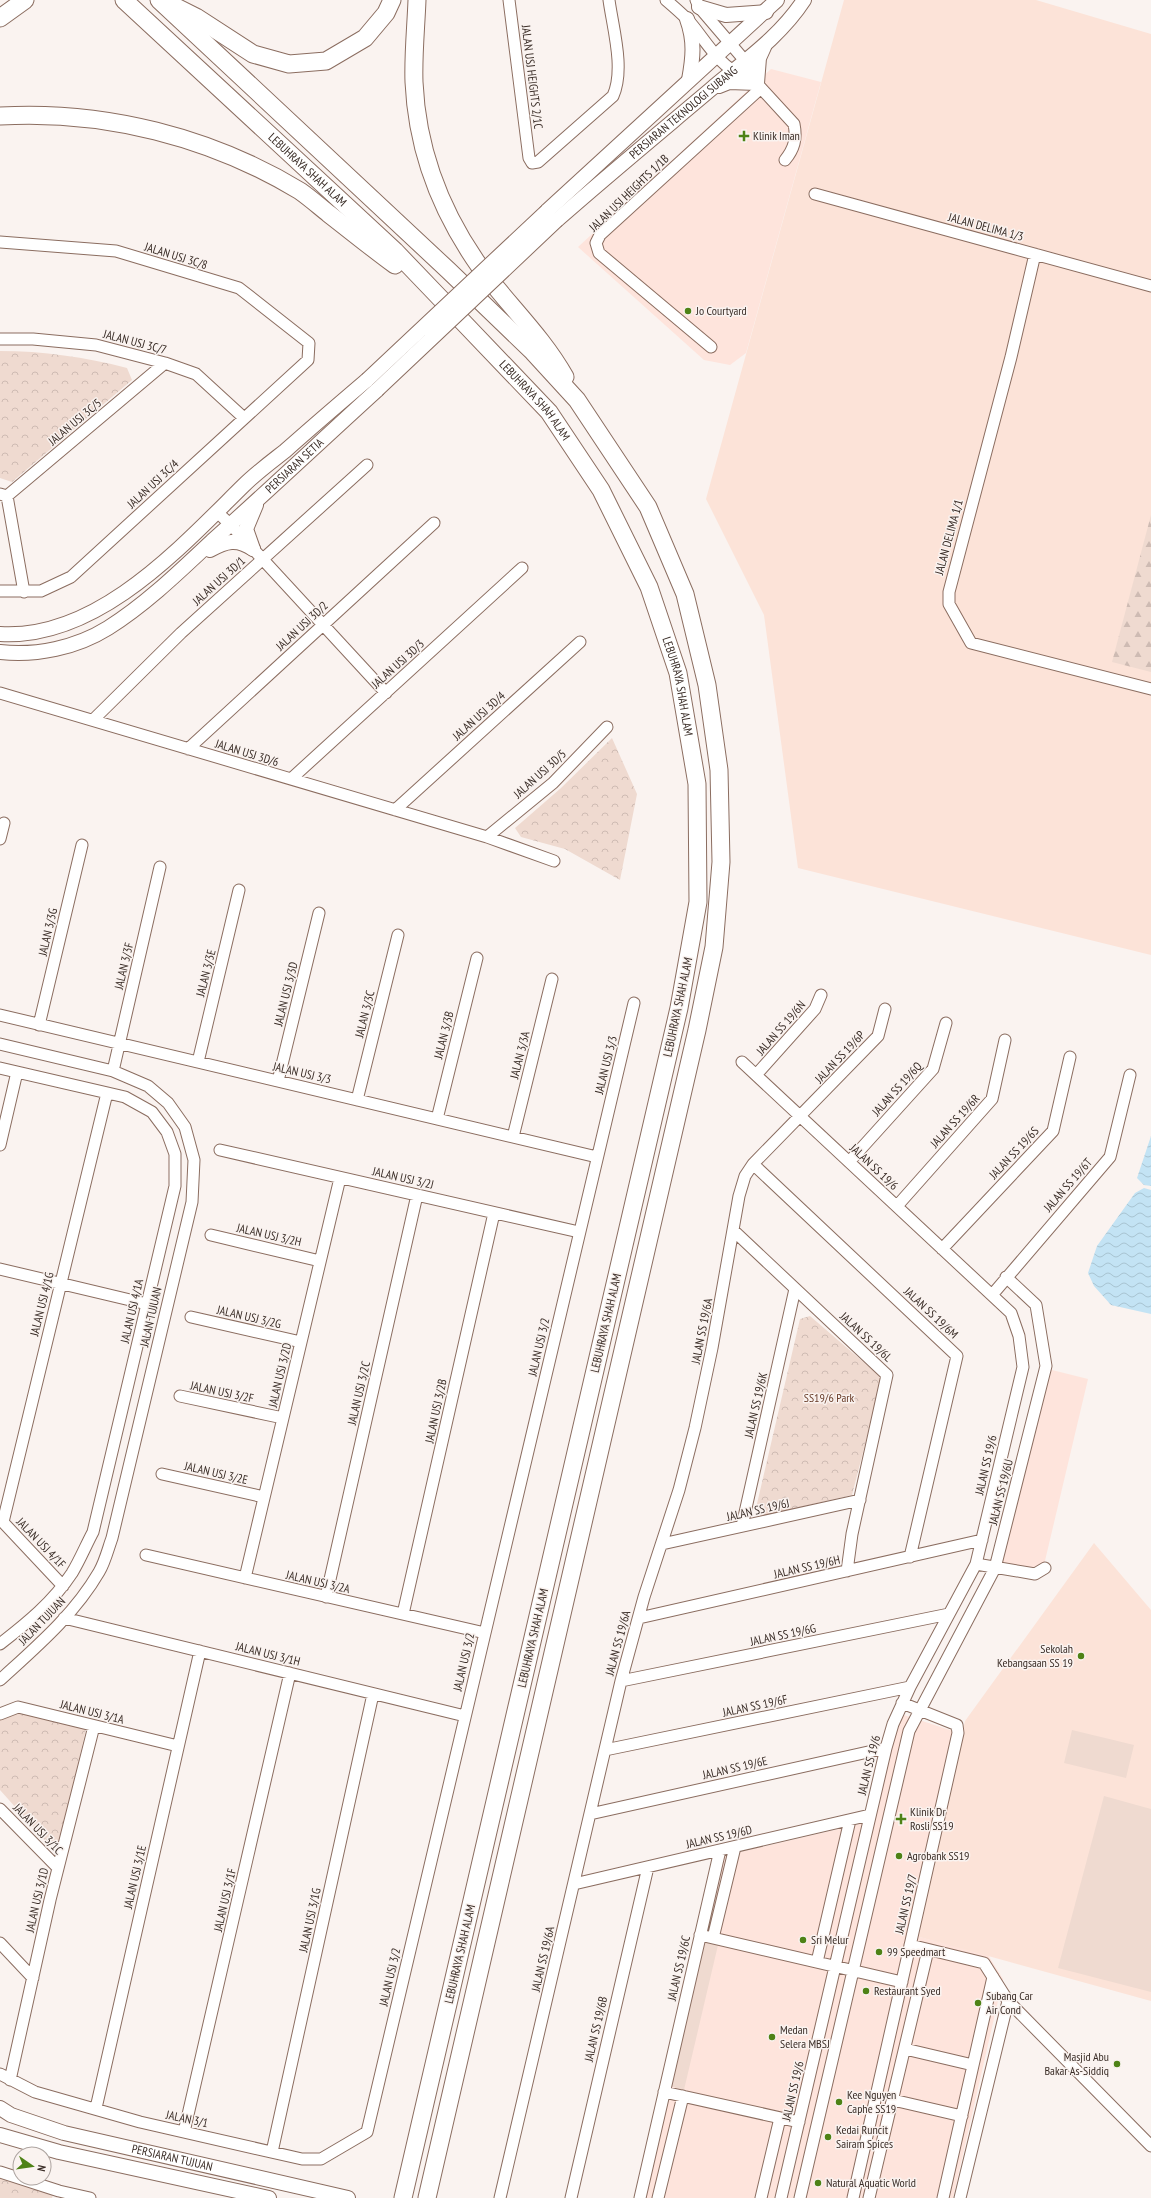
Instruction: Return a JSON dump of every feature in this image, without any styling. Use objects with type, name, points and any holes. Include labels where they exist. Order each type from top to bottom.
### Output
[{"type":"highway","points":[[0,18],[25,0]]},
{"type":"highway","name":"LEBUHRAYA SHAH ALAM","points":[[124,0],[389,246],[549,412],[601,490],[649,587],[678,673],[697,784],[698,902],[678,1008],[403,2198]]},
{"type":"highway","points":[[160,0],[196,17],[253,54],[289,64],[326,61],[365,38],[386,13],[392,0]]},
{"type":"highway","name":"LEBUHRAYA SHAH ALAM","points":[[160,0],[448,270],[533,352],[577,400],[648,507],[685,594],[707,685],[718,762],[721,862],[714,946],[696,1030],[427,2198]]},
{"type":"highway","points":[[417,0],[414,82],[420,133],[434,184],[456,231],[481,268],[552,354],[577,400]]},
{"type":"highway","points":[[0,116],[56,115],[121,122],[190,141],[247,161],[301,192],[441,299]]},
{"type":"main road","name":"PERSIARAN TEKNOLOGI SUBANG","points":[[552,215],[690,80],[766,12],[777,0]]},
{"type":"main road","name":"PERSIARAN TEKNOLOGI SUBANG","points":[[552,215],[733,72],[753,77],[767,41],[793,17],[804,0]]},
{"type":"main road","points":[[698,4],[726,15],[766,12]]},
{"type":"main road","points":[[687,19],[692,32],[694,48],[690,80]]},
{"type":"main road","points":[[711,89],[729,82],[753,77],[759,58],[767,41]]},
{"type":"main road","name":"PERSIARAN SETIA","points":[[0,652],[22,653],[62,648],[106,629],[142,604],[259,499],[372,385],[552,215]]},
{"type":"main road","name":"PERSIARAN SETIA","points":[[0,634],[17,635],[79,619],[139,582],[218,513],[244,486],[372,385]]},
{"type":"main road","points":[[258,554],[246,529],[259,499]]},
{"type":"main road","points":[[194,558],[231,541],[239,542],[258,554]]},
{"type":"main road","name":"PERSIARAN TUJUAN","points":[[0,2108],[16,2117],[64,2133],[346,2198]]},
{"type":"main road","name":"PERSIARAN TUJUAN","points":[[0,2135],[59,2152],[269,2198]]},
{"type":"street","name":"JALAN USJ HEIGHTS 2/1C","points":[[508,0],[529,158],[532,163],[538,162],[613,96],[618,84],[619,71],[609,0]]},
{"type":"street","points":[[666,0],[687,19],[717,56],[733,72]]},
{"type":"street","points":[[698,4],[730,44],[753,77],[794,124],[796,135],[792,152],[785,160]]},
{"type":"street","name":"JALAN USJ HEIGHTS 1/1B","points":[[711,347],[599,253],[596,243],[600,235],[753,77]]},
{"type":"street","name":"JALAN DELIMA 1/3","points":[[815,194],[1151,286]]},
{"type":"street","name":"JALAN USJ 3C/8","points":[[0,242],[116,251],[239,288],[309,343],[308,360]]},
{"type":"street","name":"JALAN DELIMA 1/1","points":[[1035,254],[1011,357],[948,592],[949,604],[971,643],[1151,689]]},
{"type":"street","name":"JALAN USJ 3C/7","points":[[0,339],[40,340],[96,345],[165,363],[196,374],[244,418]]},
{"type":"street","name":"JALAN USJ 3C/4","points":[[0,591],[41,591],[71,577],[308,360]]},
{"type":"street","name":"JALAN USJ 3C/5","points":[[4,495],[165,363]]},
{"type":"street","name":"JALAN USJ 3D/1","points":[[92,720],[181,633],[258,554],[367,465]]},
{"type":"street","points":[[4,495],[24,592]]},
{"type":"street","points":[[218,513],[231,525],[386,693]]},
{"type":"street","name":"JALAN USJ 3D/2","points":[[188,749],[434,523]]},
{"type":"street","name":"JALAN USJ 3D/3","points":[[291,779],[522,568]]},
{"type":"street","name":"JALAN USJ 3D/4","points":[[395,810],[580,642]]},
{"type":"street","name":"JALAN USJ 3D/6","points":[[0,693],[487,837],[554,861]]},
{"type":"street","name":"JALAN USJ 3D/5","points":[[487,837],[553,783],[607,727]]},
{"type":"street","points":[[0,839],[4,822]]},
{"type":"street","name":"JALAN 3/3G","points":[[40,1025],[82,845]]},
{"type":"street","name":"JALAN 3/3F","points":[[113,1071],[160,867]]},
{"type":"street","name":"JALAN 3/3E","points":[[198,1062],[239,890]]},
{"type":"street","name":"JALAN USJ 3/3D","points":[[278,1081],[319,913]]},
{"type":"street","name":"JALAN 3/3C","points":[[357,1100],[398,935]]},
{"type":"street","name":"JALAN 3/3B","points":[[437,1119],[476,958]]},
{"type":"street","name":"JALAN 3/3A","points":[[513,1137],[552,979]]},
{"type":"street","name":"JALAN SS 19/6N","points":[[756,1075],[815,1009],[821,995]]},
{"type":"street","name":"JALAN USJ 3/3","points":[[587,1198],[634,1003]]},
{"type":"street","name":"JALAN SS 19/6P","points":[[801,1117],[878,1036],[885,1009]]},
{"type":"street","name":"JALAN USJ 3/3","points":[[0,1015],[597,1157]]},
{"type":"street","name":"JALAN SS 19/6Q","points":[[849,1162],[933,1069],[946,1023]]},
{"type":"street","name":"JALAN SS 19/6R","points":[[897,1206],[992,1099],[1005,1040]]},
{"type":"street","name":"JALAN TUJUAN","points":[[0,1044],[113,1071],[148,1086],[168,1103],[186,1127],[194,1160],[192,1202],[112,1538],[99,1572],[64,1618],[46,1638],[0,1680]]},
{"type":"street","name":"JALAN SS 19/6S","points":[[942,1249],[1053,1131],[1070,1057]]},
{"type":"street","name":"JALAN SS 19/6","points":[[742,1062],[1011,1313],[1019,1336],[1023,1366],[976,1564],[902,1703],[893,1724],[886,1748],[781,2198]]},
{"type":"street","name":"JALAN USJ 4/1A","points":[[0,1068],[125,1097],[152,1112],[167,1132],[175,1154],[175,1186],[93,1532],[73,1571],[63,1586],[38,1614],[0,1644]]},
{"type":"street","points":[[0,1145],[17,1072]]},
{"type":"street","name":"JALAN SS 19/6T","points":[[992,1295],[1110,1157],[1130,1076]]},
{"type":"street","name":"JALAN USJ 4/1G","points":[[1,1521],[107,1093]]},
{"type":"street","name":"JALAN SS 19/6A","points":[[500,2198],[622,1681],[638,1618],[679,1490],[695,1428],[712,1348],[743,1183],[753,1164],[801,1117]]},
{"type":"street","name":"JALAN USJ 3/2J","points":[[220,1150],[579,1232]]},
{"type":"street","name":"JALAN SS 19/6M","points":[[753,1164],[958,1356],[910,1557]]},
{"type":"street","name":"JALAN USJ 3/2D","points":[[245,1578],[340,1178]]},
{"type":"street","name":"JALAN USJ 3/2C","points":[[326,1597],[417,1195]]},
{"type":"street","name":"JALAN USJ 3/2","points":[[367,2132],[587,1198]]},
{"type":"street","name":"JALAN USJ 3/2B","points":[[403,1614],[494,1213]]},
{"type":"street","name":"JALAN SS 19/6L","points":[[734,1231],[887,1375],[860,1500],[847,1571]]},
{"type":"street","name":"JALAN USJ 3/2H","points":[[211,1235],[320,1261]]},
{"type":"street","points":[[0,1269],[147,1304]]},
{"type":"street","name":"JALAN SS 19/6U","points":[[920,1711],[995,1568],[1046,1366],[1036,1305],[1006,1277]]},
{"type":"street","name":"JALAN SS 19/6K","points":[[742,1526],[795,1289]]},
{"type":"street","name":"JALAN USJ 3/2G","points":[[192,1317],[301,1342]]},
{"type":"street","name":"JALAN USJ 3/2F","points":[[180,1396],[283,1418]]},
{"type":"street","name":"JALAN USJ 3/2E","points":[[162,1474],[264,1497]]},
{"type":"street","name":"JALAN SS 19/6J","points":[[662,1544],[860,1500]]},
{"type":"street","name":"JALAN USJ 4/1F","points":[[1,1521],[63,1586]]},
{"type":"street","name":"JALAN SS 19/6H","points":[[638,1618],[982,1540]]},
{"type":"street","name":"JALAN USJ 3/2A","points":[[146,1555],[485,1633]]},
{"type":"street","points":[[976,1564],[1035,1574],[1045,1568]]},
{"type":"street","name":"JALAN SS 19/6G","points":[[622,1681],[949,1614]]},
{"type":"street","name":"JALAN USJ 3/1H","points":[[64,1618],[465,1716]]},
{"type":"street","name":"JALAN USJ 3/1E","points":[[96,2108],[200,1651]]},
{"type":"street","name":"JALAN USJ 3/1F","points":[[184,2132],[290,1673]]},
{"type":"street","name":"JALAN SS 19/6F","points":[[605,1750],[910,1687]]},
{"type":"street","name":"JALAN USJ 3/1G","points":[[272,2152],[373,1694]]},
{"type":"street","name":"JALAN SS 19/7","points":[[854,2198],[958,1733],[957,1725],[902,1703]]},
{"type":"street","name":"JALAN USJ 3/1A","points":[[0,1714],[18,1706],[178,1746]]},
{"type":"street","points":[[800,2198],[909,1731],[920,1711]]},
{"type":"street","name":"JALAN USJ 3/1D","points":[[10,2080],[58,1868],[94,1726]]},
{"type":"street","name":"JALAN SS 19/6E","points":[[590,1814],[886,1748]]},
{"type":"street","name":"JALAN USJ 3/1C","points":[[0,1809],[58,1868]]},
{"type":"street","name":"JALAN SS 19/6D","points":[[574,1884],[870,1815]]},
{"type":"street","points":[[817,1962],[850,1820]]},
{"type":"street","points":[[714,1938],[735,1847]]},
{"type":"street","name":"JALAN SS 19/6C","points":[[640,2198],[720,1850]]},
{"type":"street","name":"JALAN SS 19/6B","points":[[570,2198],[648,1867]]},
{"type":"street","points":[[700,1935],[902,1982]]},
{"type":"street","points":[[0,1943],[33,1978]]},
{"type":"street","points":[[910,1945],[984,1963],[1008,2000],[1149,2142]]},
{"type":"street","points":[[869,2198],[928,1950]]},
{"type":"street","points":[[943,2198],[993,1977]]},
{"type":"street","points":[[960,2198],[1008,2000]]},
{"type":"street","points":[[905,2049],[974,2065]]},
{"type":"street","name":"JALAN 3/1","points":[[0,2074],[35,2092],[96,2108],[140,2122],[302,2159],[321,2159],[367,2132]]},
{"type":"street","points":[[664,2092],[799,2122]]},
{"type":"street","points":[[658,2198],[683,2096]]},
{"type":"street","points":[[893,2100],[962,2116]]},
{"type":"street","name":"JALAN SS 19/6","points":[[761,2198],[780,2118]]},
{"type":"street","points":[[0,2172],[58,2194],[90,2198]]},
{"type":"shaded area","points":[[844,0],[1036,0],[1151,34],[1151,955],[798,868],[764,615],[706,499]]},
{"type":"shaded area","points":[[771,69],[821,82],[746,353],[730,365],[704,360],[578,247]]},
{"type":"shaded area","points":[[1048,1369],[1088,1379],[1044,1565],[1033,1571],[1000,1565]]},
{"type":"shaded area","points":[[1094,1543],[1151,1610],[1151,2001],[916,1936],[965,1721]]},
{"type":"shaded area","points":[[904,1715],[962,1734],[916,1936],[988,1955],[1003,1979],[953,2198],[643,2198],[719,1857],[873,1821],[895,1731]]},
{"type":"green space","points":[[0,351],[48,353],[111,364],[127,368],[132,380],[12,482],[0,478]]},
{"type":"green space","points":[[1151,515],[1151,672],[1112,662]]},
{"type":"green space","points":[[612,738],[637,794],[620,880],[565,849],[521,837],[515,828],[561,788]]},
{"type":"green space","name":"SS19/6 Park","points":[[810,1316],[882,1378],[852,1495],[761,1516],[756,1508],[800,1319]]},
{"type":"green space","points":[[19,1711],[86,1729],[60,1841],[49,1845],[0,1790],[0,1720]]},
{"type":"green space","points":[[1072,1730],[1134,1745],[1126,1778],[1064,1763]]},
{"type":"green space","points":[[1104,1796],[1151,1809],[1151,1992],[1058,1968]]},
{"type":"green space","points":[[704,1942],[718,1945],[684,2090],[670,2086]]},
{"type":"green space","points":[[0,2177],[12,2181],[12,2186],[26,2186],[53,2195],[52,2198],[0,2198]]},
{"type":"water","points":[[1151,1136],[1151,1186],[1144,1185],[1137,1178]]},
{"type":"water","points":[[1144,1188],[1151,1190],[1151,1314],[1111,1305],[1094,1286],[1088,1273],[1097,1246],[1135,1193]]},
{"type":"place","name":"Klinik Iman","points":[[744,136]]},
{"type":"place","name":"Jo Courtyard","points":[[688,311]]},
{"type":"place","name":"Sekolah Kebangsaan SS 19","points":[[1081,1656]]},
{"type":"place","name":"Klinik Dr Rosli SS19","points":[[901,1819]]},
{"type":"place","name":"Agrobank SS19","points":[[899,1856]]},
{"type":"place","name":"Sri Melur","points":[[803,1940]]},
{"type":"place","name":"99 Speedmart","points":[[879,1952]]},
{"type":"place","name":"Restaurant Syed","points":[[866,1991]]},
{"type":"place","name":"Subang Car Air Cond","points":[[978,2003]]},
{"type":"place","name":"Medan Selera MBSJ","points":[[772,2037]]},
{"type":"place","name":"Masjid Abu Bakar As-Siddiq","points":[[1117,2064]]},
{"type":"place","name":"Kee Nguyen Caphe SS19","points":[[839,2102]]},
{"type":"place","name":"Kedai Runcit Sairam Spices","points":[[828,2137]]},
{"type":"place","name":"Natural Aquatic World","points":[[818,2183]]}]
